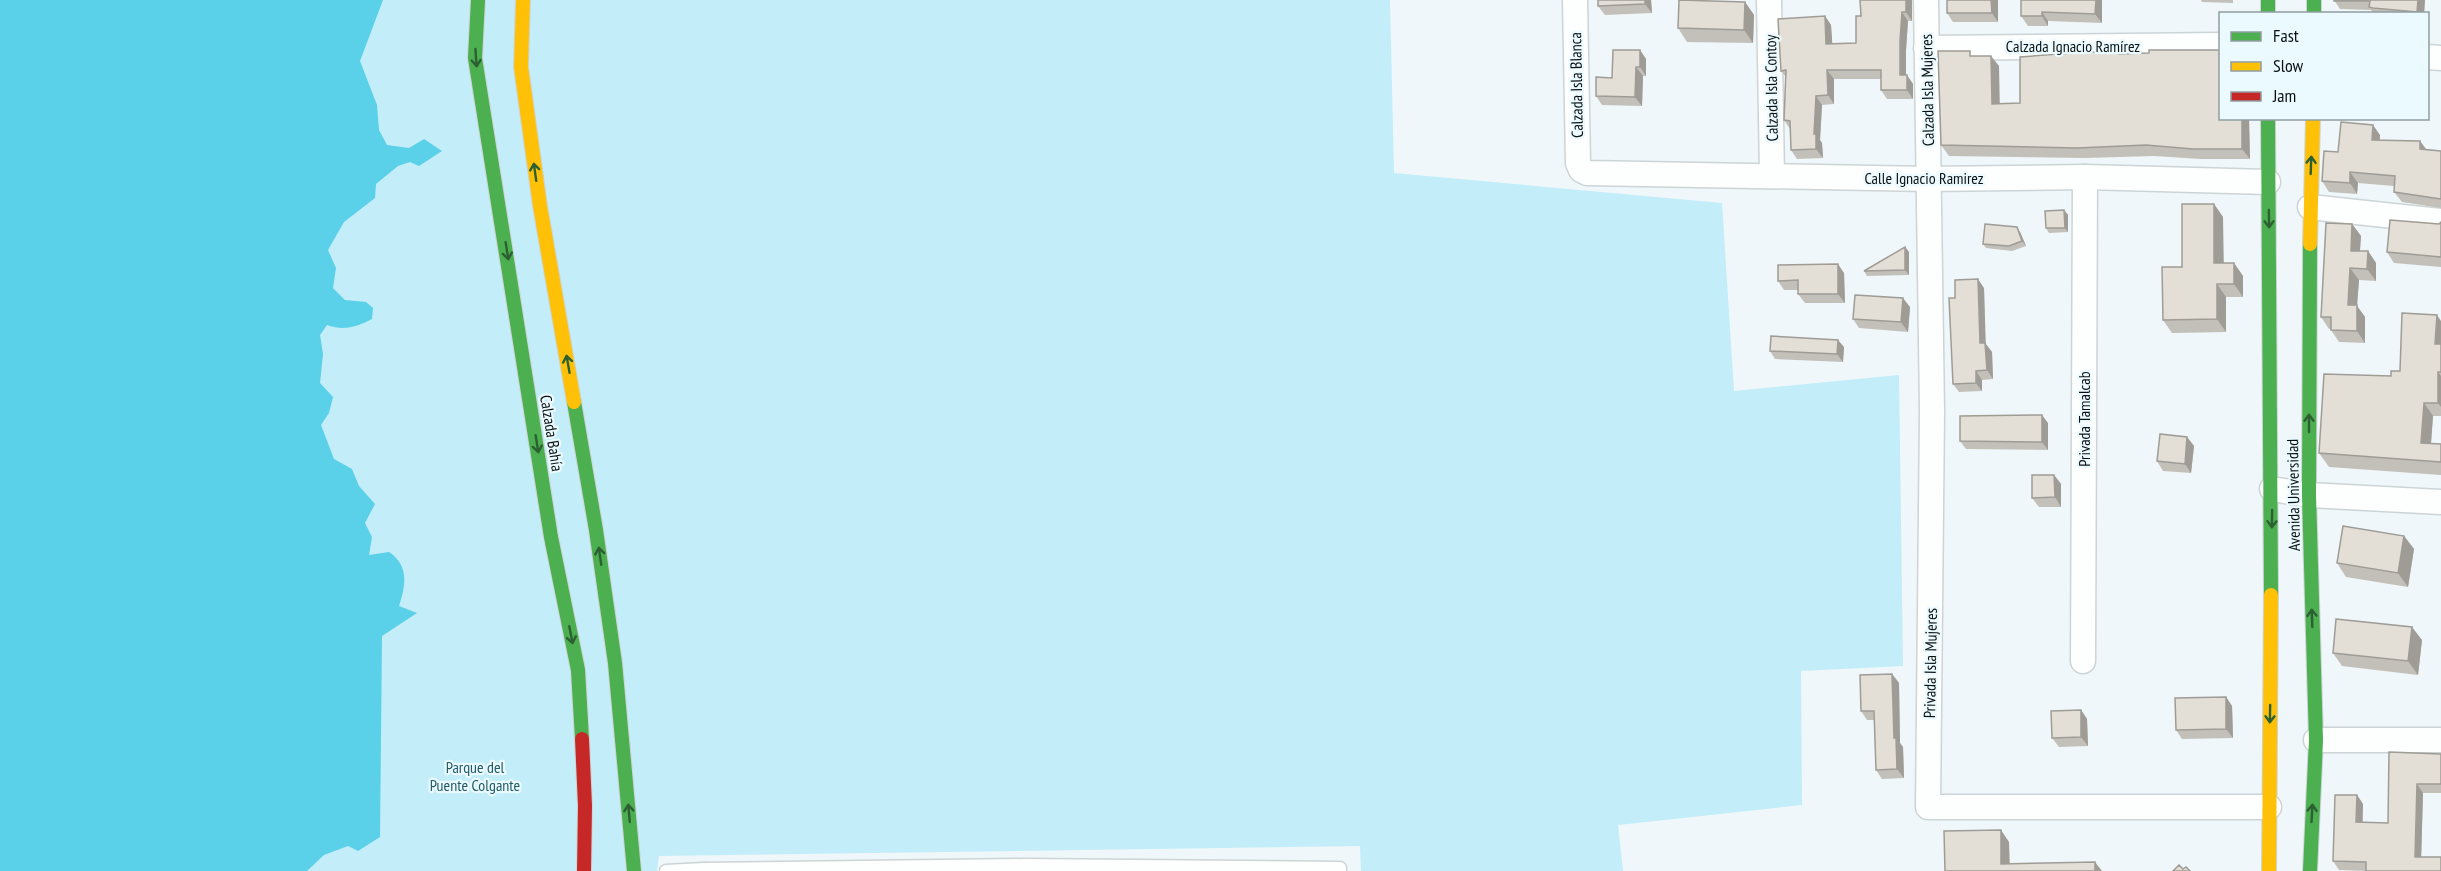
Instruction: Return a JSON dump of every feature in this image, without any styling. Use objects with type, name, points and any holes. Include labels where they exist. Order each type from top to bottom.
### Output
[{"type":"main road","name":"Calzada Bahía","points":[[478,0],[475,58],[578,670],[585,806],[584,871]]},
{"type":"main road","name":"Calzada Bahía","points":[[523,0],[521,67],[538,194],[591,531],[615,663],[634,871]]},
{"type":"main road","name":"Avenida Universidad","points":[[2268,120],[2272,489],[2269,871]]},
{"type":"main road","name":"Avenida Universidad","points":[[2310,871],[2316,740],[2309,495],[2310,207],[2313,120]]},
{"type":"street","name":"Calzada Isla Blanca","points":[[1575,0],[1578,163],[1581,170]]},
{"type":"street","name":"Calzada Isla Contoy","points":[[1769,0],[1772,176]]},
{"type":"street","name":"Calzada Isla Mujeres","points":[[1926,0],[1928,179]]},
{"type":"street","name":"Calzada Ignacio Ramírez","points":[[1926,48],[2219,45]]},
{"type":"street","name":"Calle Ignacio Ramirez","points":[[1581,170],[1587,173],[1928,179],[2085,177],[2268,182]]},
{"type":"street","name":"Privada Tamalcab","points":[[2083,661],[2085,177]]},
{"type":"street","name":"Privada Isla Mujeres","points":[[1928,179],[1932,411],[1928,807],[2269,807]]},
{"type":"street","points":[[2310,207],[2441,221]]},
{"type":"street","points":[[2272,489],[2309,495],[2441,502]]},
{"type":"street","points":[[2316,740],[2441,740]]},
{"type":"lane","points":[[666,871],[1340,868],[1340,871]]},
{"type":"green space","name":"Parque del Puente Colgante","points":[[0,0],[1390,0],[1394,173],[1722,203],[1734,391],[1899,375],[1903,666],[1801,671],[1802,805],[1618,825],[1623,871],[1361,871],[1360,846],[659,856],[657,871],[0,871]]},
{"type":"water","points":[[0,0],[383,0],[360,61],[377,105],[379,130],[387,145],[409,148],[424,139],[442,151],[419,166],[410,162],[398,166],[376,184],[375,198],[344,222],[328,250],[336,268],[333,288],[345,300],[366,302],[373,308],[372,319],[350,327],[339,328],[327,325],[320,335],[323,354],[320,383],[333,397],[329,413],[321,425],[334,459],[352,469],[359,486],[375,504],[365,523],[372,537],[369,555],[389,552],[400,563],[404,583],[399,606],[417,613],[382,636],[380,837],[358,851],[348,846],[324,855],[307,871],[0,871]]},
{"type":"building","points":[[1598,0],[1645,0],[1645,4],[1598,6]]},
{"type":"building","points":[[1679,0],[1745,2],[1744,30],[1678,28]]},
{"type":"building","points":[[1860,0],[1906,0],[1906,12],[1902,12],[1900,75],[1907,75],[1907,90],[1881,90],[1881,70],[1827,70],[1828,95],[1816,96],[1814,134],[1816,134],[1816,149],[1791,150],[1790,121],[1784,120],[1786,70],[1781,71],[1778,19],[1825,16],[1826,44],[1856,43],[1856,16],[1861,16]]},
{"type":"building","points":[[1947,0],[1991,0],[1992,13],[1947,13]]},
{"type":"building","points":[[2021,0],[2096,0],[2095,14],[2042,12],[2042,16],[2021,16]]},
{"type":"building","points":[[2334,0],[2418,0],[2417,12],[2373,8],[2369,7],[2370,1]]},
{"type":"building","points":[[1613,50],[1640,50],[1640,67],[1636,67],[1635,97],[1596,96],[1596,77],[1612,78]]},
{"type":"building","points":[[2149,50],[2219,50],[2219,120],[2242,120],[2242,149],[2193,149],[2146,145],[2077,148],[1941,145],[1938,51],[1970,51],[1970,56],[1991,56],[1992,104],[2020,103],[2020,57],[2085,52],[2149,53]]},
{"type":"building","points":[[2341,122],[2373,125],[2372,140],[2420,141],[2420,149],[2441,151],[2441,199],[2394,192],[2395,176],[2350,172],[2350,183],[2322,181],[2324,151],[2338,152]]},
{"type":"building","points":[[2182,204],[2214,204],[2214,263],[2234,263],[2234,284],[2217,284],[2217,319],[2163,320],[2162,267],[2182,267]]},
{"type":"building","points":[[2064,210],[2065,228],[2046,228],[2045,211]]},
{"type":"building","points":[[2390,220],[2439,224],[2441,222],[2441,257],[2387,252]]},
{"type":"building","points":[[2326,223],[2352,224],[2351,251],[2368,251],[2367,269],[2350,268],[2348,305],[2357,305],[2357,331],[2331,330],[2331,317],[2321,317]]},
{"type":"building","points":[[1985,224],[2017,227],[2022,241],[2009,246],[1983,244]]},
{"type":"building","points":[[1905,247],[1905,270],[1864,271]]},
{"type":"building","points":[[1838,264],[1838,294],[1798,294],[1798,280],[1778,281],[1778,265]]},
{"type":"building","points":[[1978,279],[1980,343],[1985,343],[1987,370],[1976,371],[1976,383],[1953,384],[1949,298],[1955,298],[1955,280]]},
{"type":"building","points":[[1855,295],[1903,298],[1901,322],[1853,319]]},
{"type":"building","points":[[2402,313],[2437,315],[2435,344],[2441,344],[2438,403],[2424,403],[2421,443],[2441,444],[2441,462],[2319,453],[2324,374],[2391,376],[2391,371],[2400,371]]},
{"type":"building","points":[[1771,336],[1838,340],[1837,354],[1770,351]]},
{"type":"building","points":[[2042,415],[2042,442],[1960,441],[1960,416]]},
{"type":"building","points":[[2160,434],[2187,437],[2185,464],[2157,461]]},
{"type":"building","points":[[2032,475],[2054,475],[2055,497],[2032,498]]},
{"type":"building","points":[[2343,526],[2404,536],[2398,573],[2337,563]]},
{"type":"building","points":[[2336,619],[2412,627],[2408,661],[2333,653]]},
{"type":"building","points":[[1892,674],[1897,769],[1876,770],[1874,711],[1861,711],[1860,675]]},
{"type":"building","points":[[2226,697],[2226,729],[2176,730],[2175,698]]},
{"type":"building","points":[[2081,710],[2081,737],[2052,738],[2051,711]]},
{"type":"building","points":[[2389,752],[2441,754],[2441,784],[2417,784],[2415,857],[2441,857],[2441,871],[2366,871],[2366,862],[2333,861],[2335,795],[2357,795],[2356,822],[2388,823]]},
{"type":"building","points":[[2001,830],[2001,864],[2095,862],[2095,871],[1945,871],[1944,831]]},
{"type":"building","points":[[2179,865],[2183,869],[2186,867],[2190,871],[2173,871]]},
{"type":"traffic: fast","points":[[478,0],[475,58],[551,537],[578,670],[582,739]]},
{"type":"traffic: fast","points":[[2268,0],[2268,12]]},
{"type":"traffic: fast","points":[[2314,0],[2314,12]]},
{"type":"traffic: fast","points":[[2268,120],[2271,595]]},
{"type":"traffic: fast","points":[[2310,244],[2309,495],[2316,740],[2310,871]]},
{"type":"traffic: fast","points":[[574,402],[596,530],[615,663],[634,871]]},
{"type":"traffic: slow","points":[[523,0],[521,67],[540,206],[574,402]]},
{"type":"traffic: slow","points":[[2310,244],[2313,120]]},
{"type":"traffic: slow","points":[[2269,871],[2271,595]]},
{"type":"traffic: jam","points":[[582,739],[585,806],[584,871]]}]
